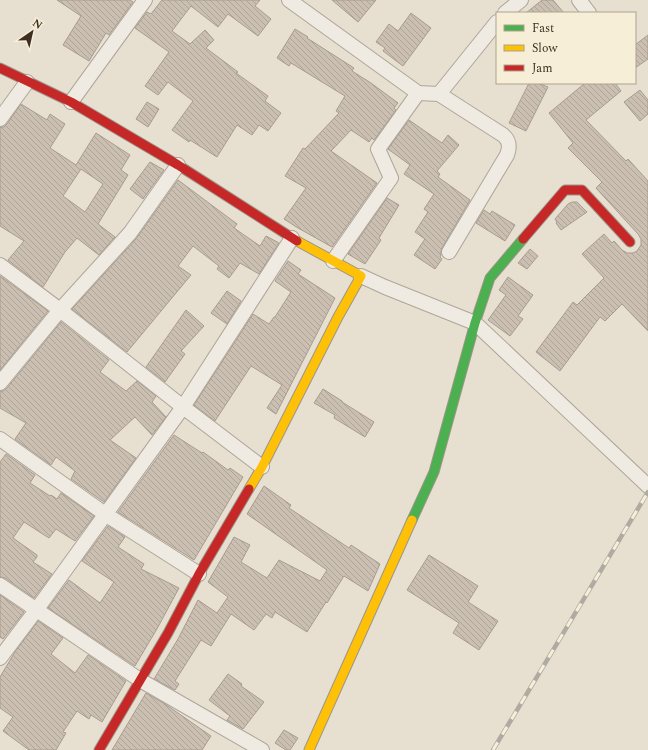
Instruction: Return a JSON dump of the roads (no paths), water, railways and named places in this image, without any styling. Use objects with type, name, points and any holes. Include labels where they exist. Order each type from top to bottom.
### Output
[{"type":"street","points":[[71,102],[145,0]]},
{"type":"street","points":[[289,0],[418,93],[439,94],[506,138],[509,144],[507,155],[449,252]]},
{"type":"street","points":[[506,12],[521,0]]},
{"type":"street","points":[[579,0],[588,12]]},
{"type":"street","points":[[439,94],[496,23]]},
{"type":"street","points":[[0,68],[71,102],[178,165],[292,238],[333,261],[385,287],[475,324],[648,486]]},
{"type":"street","points":[[0,120],[27,82]]},
{"type":"street","points":[[333,261],[391,178],[378,149],[418,93]]},
{"type":"street","points":[[0,383],[60,310],[130,233],[178,165]]},
{"type":"street","points":[[309,750],[434,472],[475,324],[490,278],[565,190],[582,190],[630,242]]},
{"type":"street","points":[[0,658],[37,610],[182,407],[292,238]]},
{"type":"street","points":[[0,265],[60,310],[182,407],[262,467]]},
{"type":"street","points":[[99,750],[168,633],[199,574],[262,467],[338,317],[361,276]]},
{"type":"street","points":[[0,439],[105,514],[199,574]]},
{"type":"street","points":[[0,585],[140,680],[262,750]]},
{"type":"railway","points":[[493,750],[648,492]]}]
